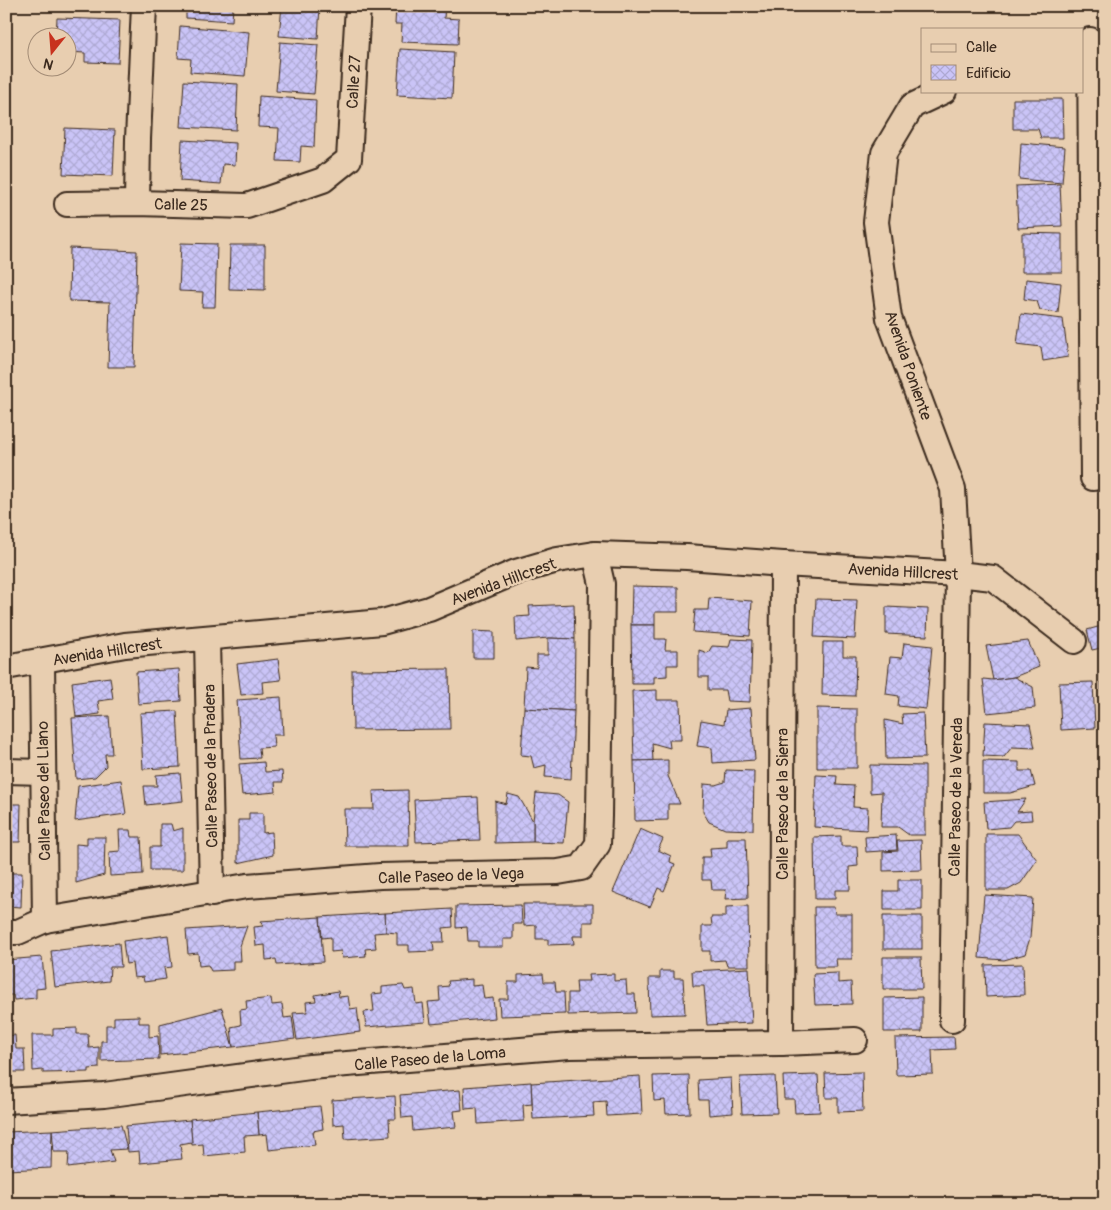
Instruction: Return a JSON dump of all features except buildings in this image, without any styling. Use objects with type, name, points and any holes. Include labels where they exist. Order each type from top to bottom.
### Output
[{"type":"street","name":"Calle 25","points":[[144,6],[138,139],[138,203],[247,206],[323,180],[349,159]]},
{"type":"street","name":"Calle 27","points":[[349,159],[358,6]]},
{"type":"street","points":[[1092,38],[1093,478]]},
{"type":"street","name":"Avenida Poniente","points":[[942,92],[912,106],[884,153],[876,222],[889,318],[953,489],[958,574]]},
{"type":"street","points":[[66,204],[138,203]]},
{"type":"street","name":"Avenida Hillcrest","points":[[6,667],[124,645],[382,622],[429,609],[516,572],[557,560],[595,554],[687,557],[958,574],[994,578],[1074,641]]},
{"type":"street","name":"Calle Paseo de la Vega","points":[[6,932],[18,932],[45,920],[212,894],[247,886],[380,876],[558,872],[581,868],[598,844],[602,584],[595,554]]},
{"type":"street","name":"Calle Paseo de la Sierra","points":[[781,1043],[783,564]]},
{"type":"street","name":"Calle Paseo de la Vereda","points":[[952,1020],[958,574]]},
{"type":"street","name":"Calle Paseo de la Pradera","points":[[207,638],[212,894]]},
{"type":"street","name":"Calle Paseo del Llano","points":[[42,661],[45,920]]},
{"type":"street","points":[[6,772],[43,772]]},
{"type":"street","name":"Calle Paseo de la Loma","points":[[6,1101],[104,1095],[310,1067],[568,1046],[855,1040]]}]
